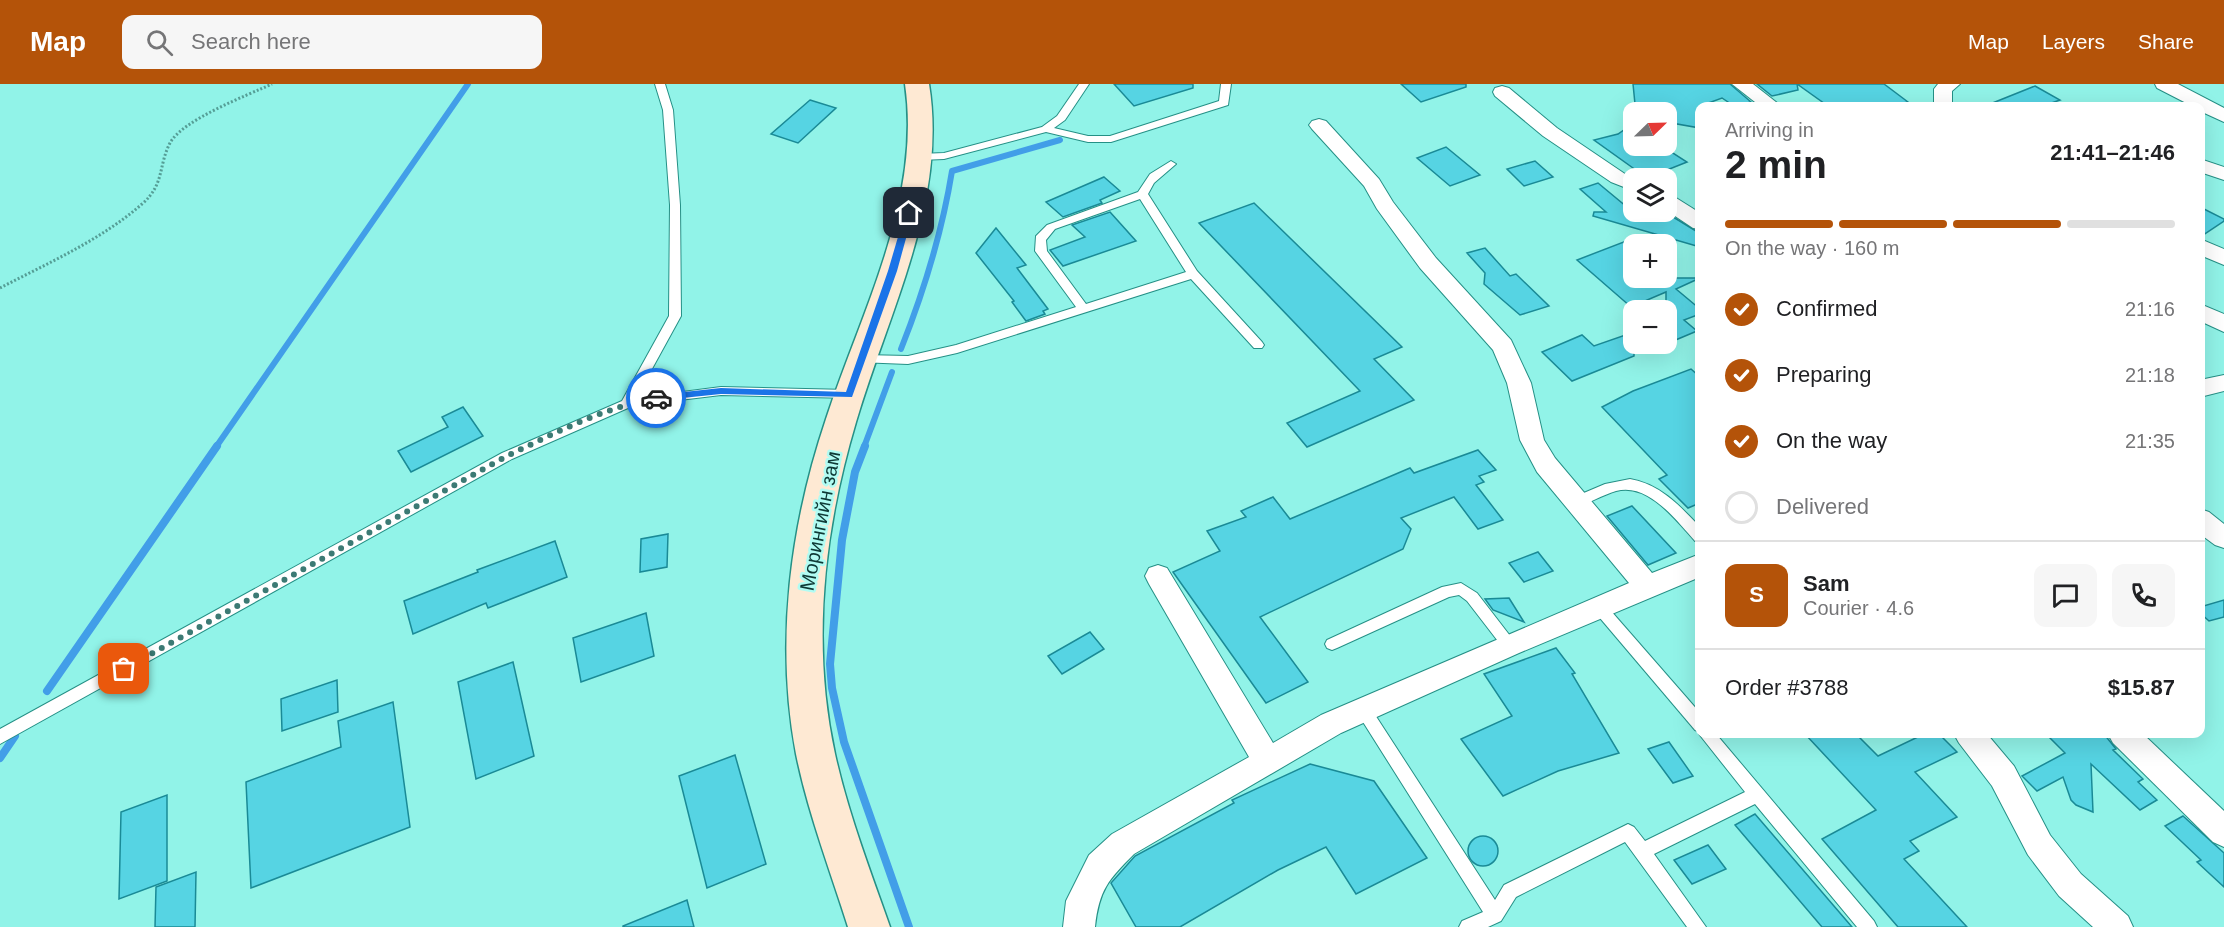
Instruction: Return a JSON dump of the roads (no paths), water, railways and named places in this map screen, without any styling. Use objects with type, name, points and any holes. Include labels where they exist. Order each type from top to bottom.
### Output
[{"type":"main road","name":"Морингийн зам","points":[[869,927],[829,805],[811,730],[804,674],[804,612],[813,536],[824,479],[849,395],[892,271],[914,194],[920,157],[922,107],[917,84]]},
{"type":"street","points":[[1944,102],[1943,89],[1951,84]]},
{"type":"street","points":[[2164,84],[2198,102]]},
{"type":"street","points":[[1745,85],[1767,102]]},
{"type":"street","points":[[1502,92],[1550,132],[1623,180]]},
{"type":"street","points":[[2205,106],[2224,116]]},
{"type":"street","points":[[1319,125],[1372,183],[1384,204],[1428,263],[1503,346],[1519,383],[1532,440],[1546,465],[1648,587]]},
{"type":"street","points":[[2205,167],[2224,174]]},
{"type":"street","points":[[1677,207],[1695,220]]},
{"type":"street","points":[[2205,248],[2224,258]]},
{"type":"street","points":[[2205,314],[2224,324]]},
{"type":"street","points":[[2205,388],[2224,383]]},
{"type":"street","points":[[2205,523],[2224,538]]},
{"type":"street","points":[[1079,927],[1082,901],[1100,866],[1124,844],[1331,724],[1509,645],[1695,567]]},
{"type":"street","points":[[1158,576],[1268,762]]},
{"type":"street","points":[[1972,738],[2003,776],[2039,845],[2070,885],[2117,927]]},
{"type":"street","points":[[2127,738],[2224,832]]},
{"type":"lane","points":[[626,404],[675,316],[675,205],[668,110],[660,84]]},
{"type":"lane","points":[[920,157],[944,156],[1046,129],[1061,118],[1084,84]]},
{"type":"lane","points":[[1046,129],[1088,139],[1112,139],[1224,103],[1226,84]]},
{"type":"lane","points":[[1171,164],[1151,180],[1143,194],[1193,274],[1258,345]]},
{"type":"lane","points":[[1084,309],[1041,251],[1040,239],[1051,227],[1143,194]]},
{"type":"lane","points":[[862,359],[908,360],[937,354],[1193,274]]},
{"type":"lane","points":[[0,737],[507,456],[570,426],[626,404],[663,397],[721,391],[849,395]]},
{"type":"lane","points":[[1577,502],[1632,483],[1662,500],[1695,532]]},
{"type":"lane","points":[[1332,644],[1447,591],[1461,589],[1472,597],[1509,645]]},
{"type":"lane","points":[[1599,607],[1695,719]]},
{"type":"lane","points":[[1363,709],[1495,915]]},
{"type":"lane","points":[[1710,738],[1868,927]]},
{"type":"lane","points":[[1642,851],[1758,794]]},
{"type":"lane","points":[[1468,927],[1495,915],[1510,891],[1628,832],[1697,927]]},
{"type":"waterway","points":[[216,447],[468,84]]},
{"type":"waterway","points":[[901,349],[931,262],[952,171],[1060,140]]},
{"type":"waterway","points":[[864,447],[892,372]]},
{"type":"waterway","points":[[47,691],[217,446]]},
{"type":"waterway","points":[[865,446],[855,472],[842,540],[830,664],[832,688],[844,742],[909,927]]},
{"type":"waterway","points":[[0,758],[15,736]]}]
